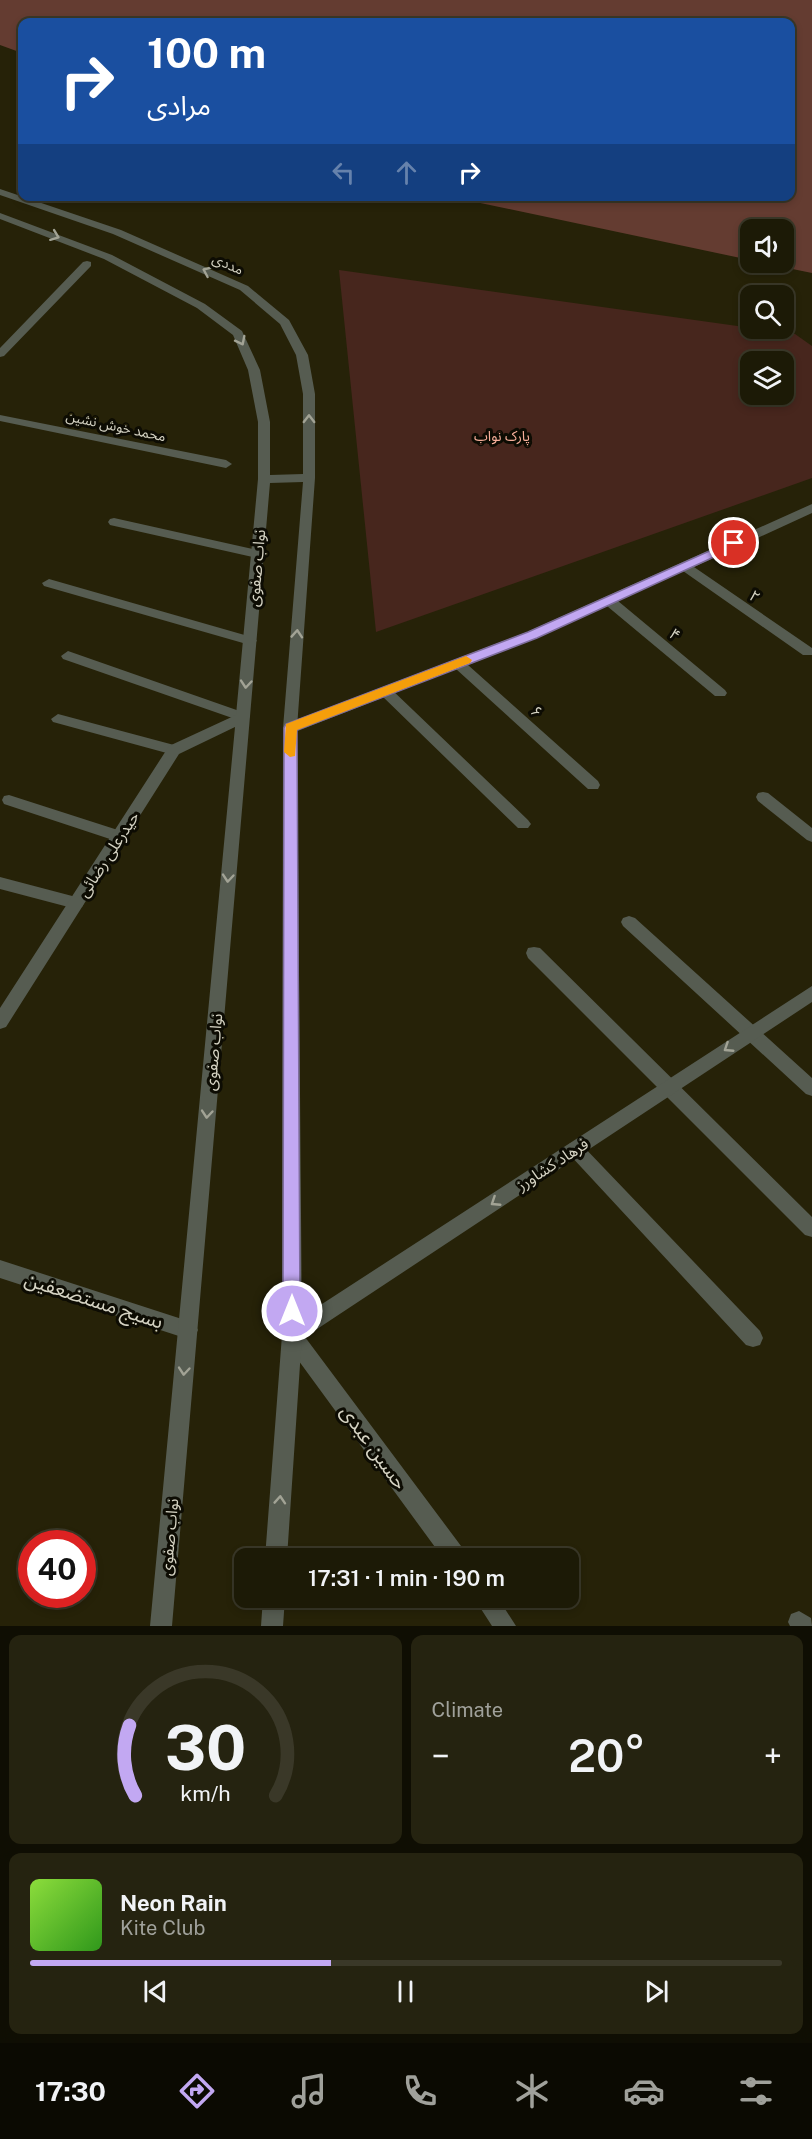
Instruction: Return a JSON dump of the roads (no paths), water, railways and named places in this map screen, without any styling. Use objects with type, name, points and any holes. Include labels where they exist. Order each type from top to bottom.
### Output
[{"type":"street","name":"مددی","points":[[0,192],[18,198]]},
{"type":"street","name":"مددی","points":[[26,201],[117,232],[244,288],[285,322],[302,355],[309,394],[309,477]]},
{"type":"street","points":[[0,216],[108,257],[201,306],[238,333],[254,370],[264,422],[264,479],[309,477],[290,728],[292,1335],[277,1548]]},
{"type":"street","points":[[0,354],[87,264]]},
{"type":"street","name":"محمد خوش نشین","points":[[0,417],[226,464]]},
{"type":"street","name":"نواب صفوی","points":[[161,1626],[264,479]]},
{"type":"street","points":[[290,728],[532,635],[812,508]]},
{"type":"street","points":[[114,522],[257,554]]},
{"type":"street","name":"۲","points":[[684,566],[808,652]]},
{"type":"street","points":[[49,583],[250,641]]},
{"type":"street","name":"۴","points":[[608,600],[720,693]]},
{"type":"street","points":[[68,656],[243,717]]},
{"type":"street","name":"۶","points":[[458,664],[593,785]]},
{"type":"street","points":[[385,692],[523,824]]},
{"type":"street","points":[[58,719],[174,750],[243,717]]},
{"type":"street","name":"حیدرعلی رضائی","points":[[0,1022],[174,750]]},
{"type":"street","points":[[763,797],[812,836]]},
{"type":"street","points":[[9,800],[119,836]]},
{"type":"street","points":[[0,883],[76,903]]},
{"type":"street","points":[[629,922],[812,1089]]},
{"type":"street","points":[[534,953],[812,1229]]},
{"type":"street","name":"فرهاد کشاورز","points":[[292,1335],[812,993]]},
{"type":"street","points":[[575,1149],[753,1338]]},
{"type":"street","name":"بسیج مستضعفین","points":[[0,1269],[188,1330]]},
{"type":"street","name":"حسین عبدی","points":[[292,1335],[449,1548]]},
{"type":"street","points":[[272,1626],[273,1608]]},
{"type":"street","points":[[492,1608],[506,1626]]},
{"type":"park label","name":"پارک نواب","points":[[502,436]]}]
